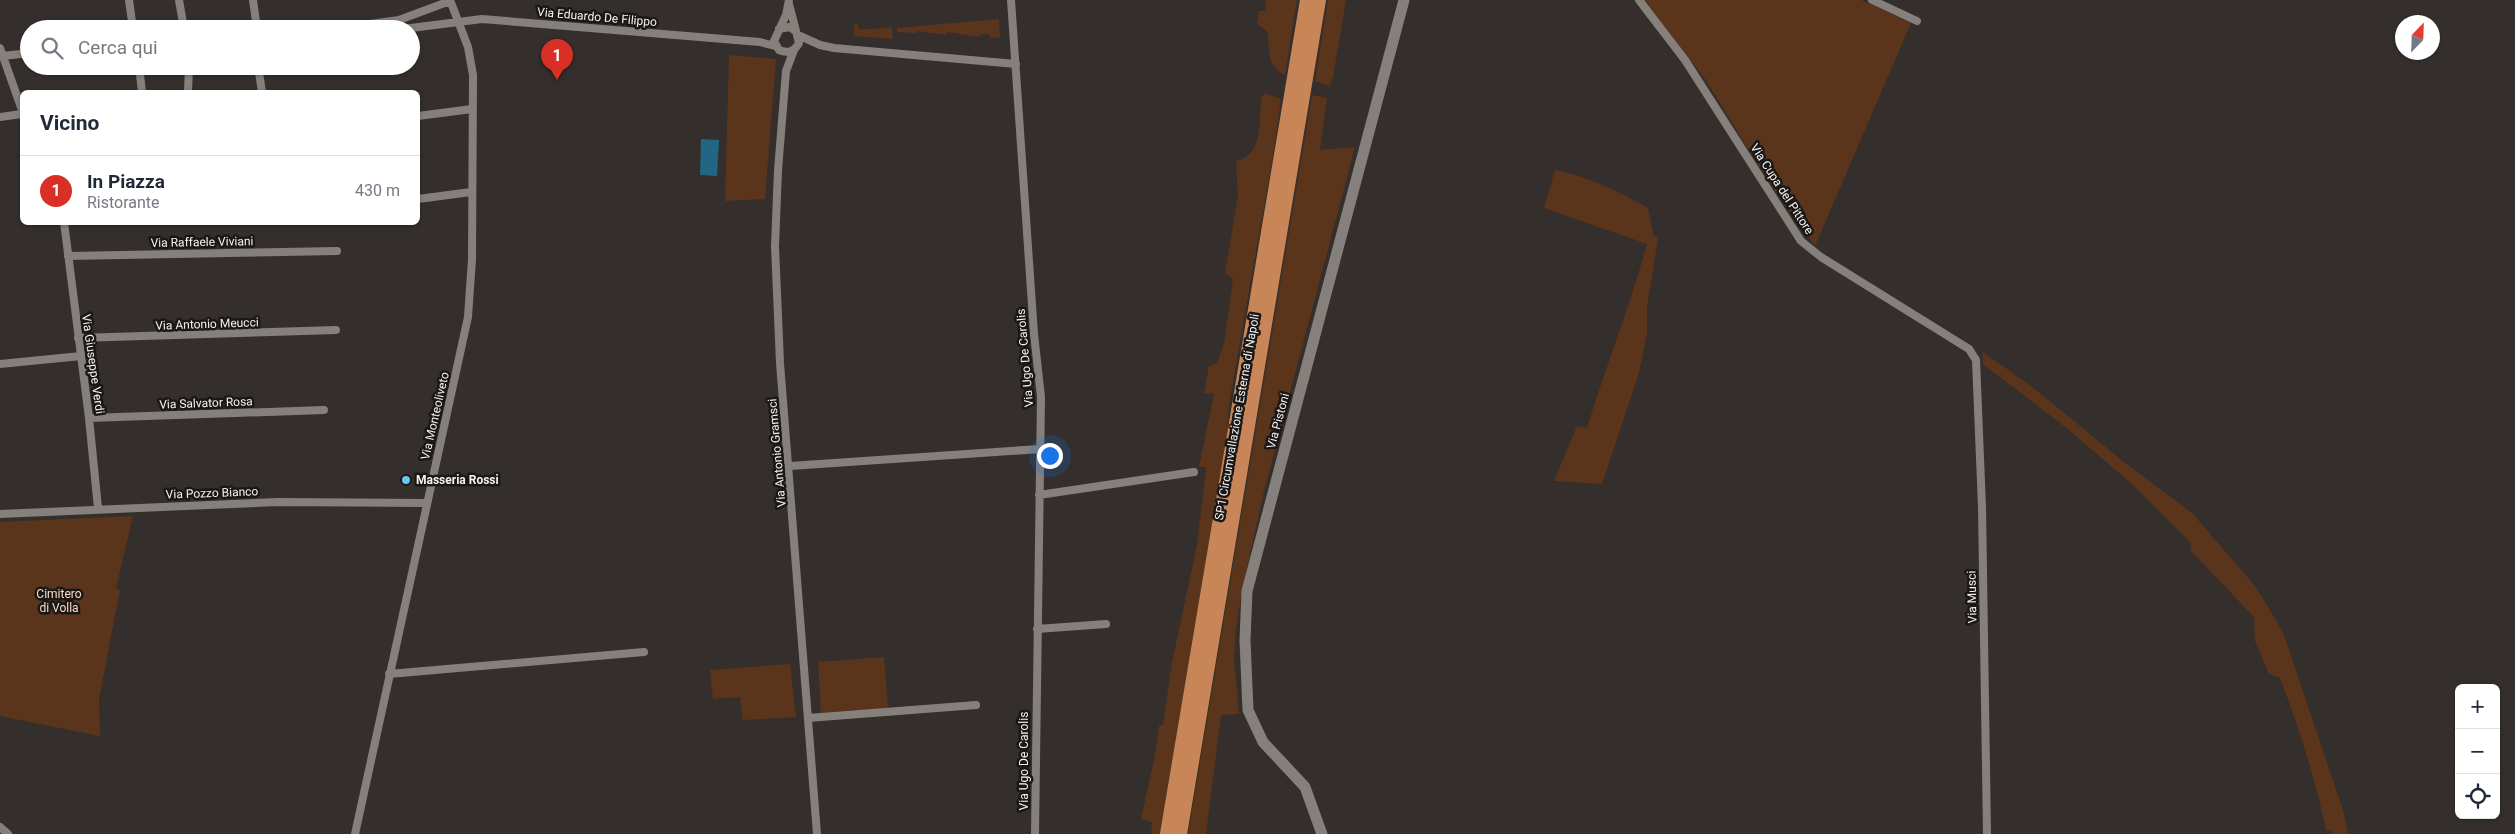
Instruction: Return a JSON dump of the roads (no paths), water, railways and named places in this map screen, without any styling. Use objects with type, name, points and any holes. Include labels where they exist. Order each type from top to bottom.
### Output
[{"type":"highway","name":"SP1 Circumvallazione Esterna di Napoli","points":[[1167,834],[1307,0]]},
{"type":"highway","name":"SP1 Circumvallazione Esterna di Napoli","points":[[1180,834],[1319,0]]},
{"type":"street","points":[[129,0],[132,20]]},
{"type":"street","points":[[179,0],[182,20]]},
{"type":"street","points":[[253,0],[256,20]]},
{"type":"street","points":[[399,20],[450,0]]},
{"type":"street","name":"Via Monteoliveto","points":[[355,834],[426,503],[467,323],[472,259],[472,60],[450,0]]},
{"type":"street","name":"Via Ugo De Carolis","points":[[1011,0],[1034,334],[1041,397],[1035,834]]},
{"type":"street","name":"Via Pistoni","points":[[1322,834],[1305,787],[1263,742],[1248,710],[1244,640],[1248,592],[1404,0]]},
{"type":"street","name":"Via Cupa del Pittore","points":[[1639,0],[1685,60],[1801,241],[1821,257],[1970,349],[1976,360]]},
{"type":"street","points":[[1872,0],[1917,21]]},
{"type":"street","points":[[789,2],[779,29],[774,36],[777,48],[788,52],[816,43]]},
{"type":"street","points":[[789,2],[797,33],[795,49]]},
{"type":"street","name":"Via Eduardo De Filippo","points":[[420,27],[482,18],[760,42],[777,48]]},
{"type":"street","points":[[779,29],[788,27],[816,43],[849,50],[1016,64]]},
{"type":"street","name":"Via Eduardo De Filippo","points":[[760,42],[774,36]]},
{"type":"street","points":[[0,48],[20,104]]},
{"type":"street","name":"Via Antonio Gramsci","points":[[777,48],[786,71]]},
{"type":"street","name":"Via Antonio Gramsci","points":[[795,49],[786,71],[778,170],[775,246],[780,362],[790,466],[817,834]]},
{"type":"street","points":[[3,56],[20,54]]},
{"type":"street","points":[[141,75],[142,90]]},
{"type":"street","points":[[188,90],[189,75]]},
{"type":"street","points":[[259,75],[262,90]]},
{"type":"street","points":[[420,116],[472,109]]},
{"type":"street","points":[[0,117],[20,114]]},
{"type":"street","points":[[420,199],[471,192]]},
{"type":"street","name":"Via Giuseppe Verdi","points":[[64,225],[89,418],[98,508]]},
{"type":"street","name":"Via Raffaele Viviani","points":[[68,256],[337,251]]},
{"type":"street","name":"Via Antonio Meucci","points":[[78,338],[336,330]]},
{"type":"street","points":[[0,364],[81,356]]},
{"type":"street","name":"Via Musci","points":[[1976,360],[1982,507],[1988,834]]},
{"type":"street","name":"Via Salvator Rosa","points":[[89,418],[324,410]]},
{"type":"street","points":[[790,466],[1040,449]]},
{"type":"street","points":[[1039,495],[1194,472]]},
{"type":"street","name":"Via Pozzo Bianco","points":[[0,514],[98,508],[278,502],[426,503]]},
{"type":"street","points":[[1037,629],[1106,624]]},
{"type":"street","points":[[390,674],[644,652]]},
{"type":"street","points":[[808,718],[976,705]]},
{"type":"street","points":[[0,827],[8,834]]},
{"type":"water","points":[[701,139],[719,140],[717,176],[700,175]]},
{"type":"place","name":"In Piazza","points":[[557,80]]},
{"type":"place","name":"Masseria Rossi","points":[[406,480]]},
{"type":"park label","name":"Cimitero di Volla","points":[[59,601]]}]
